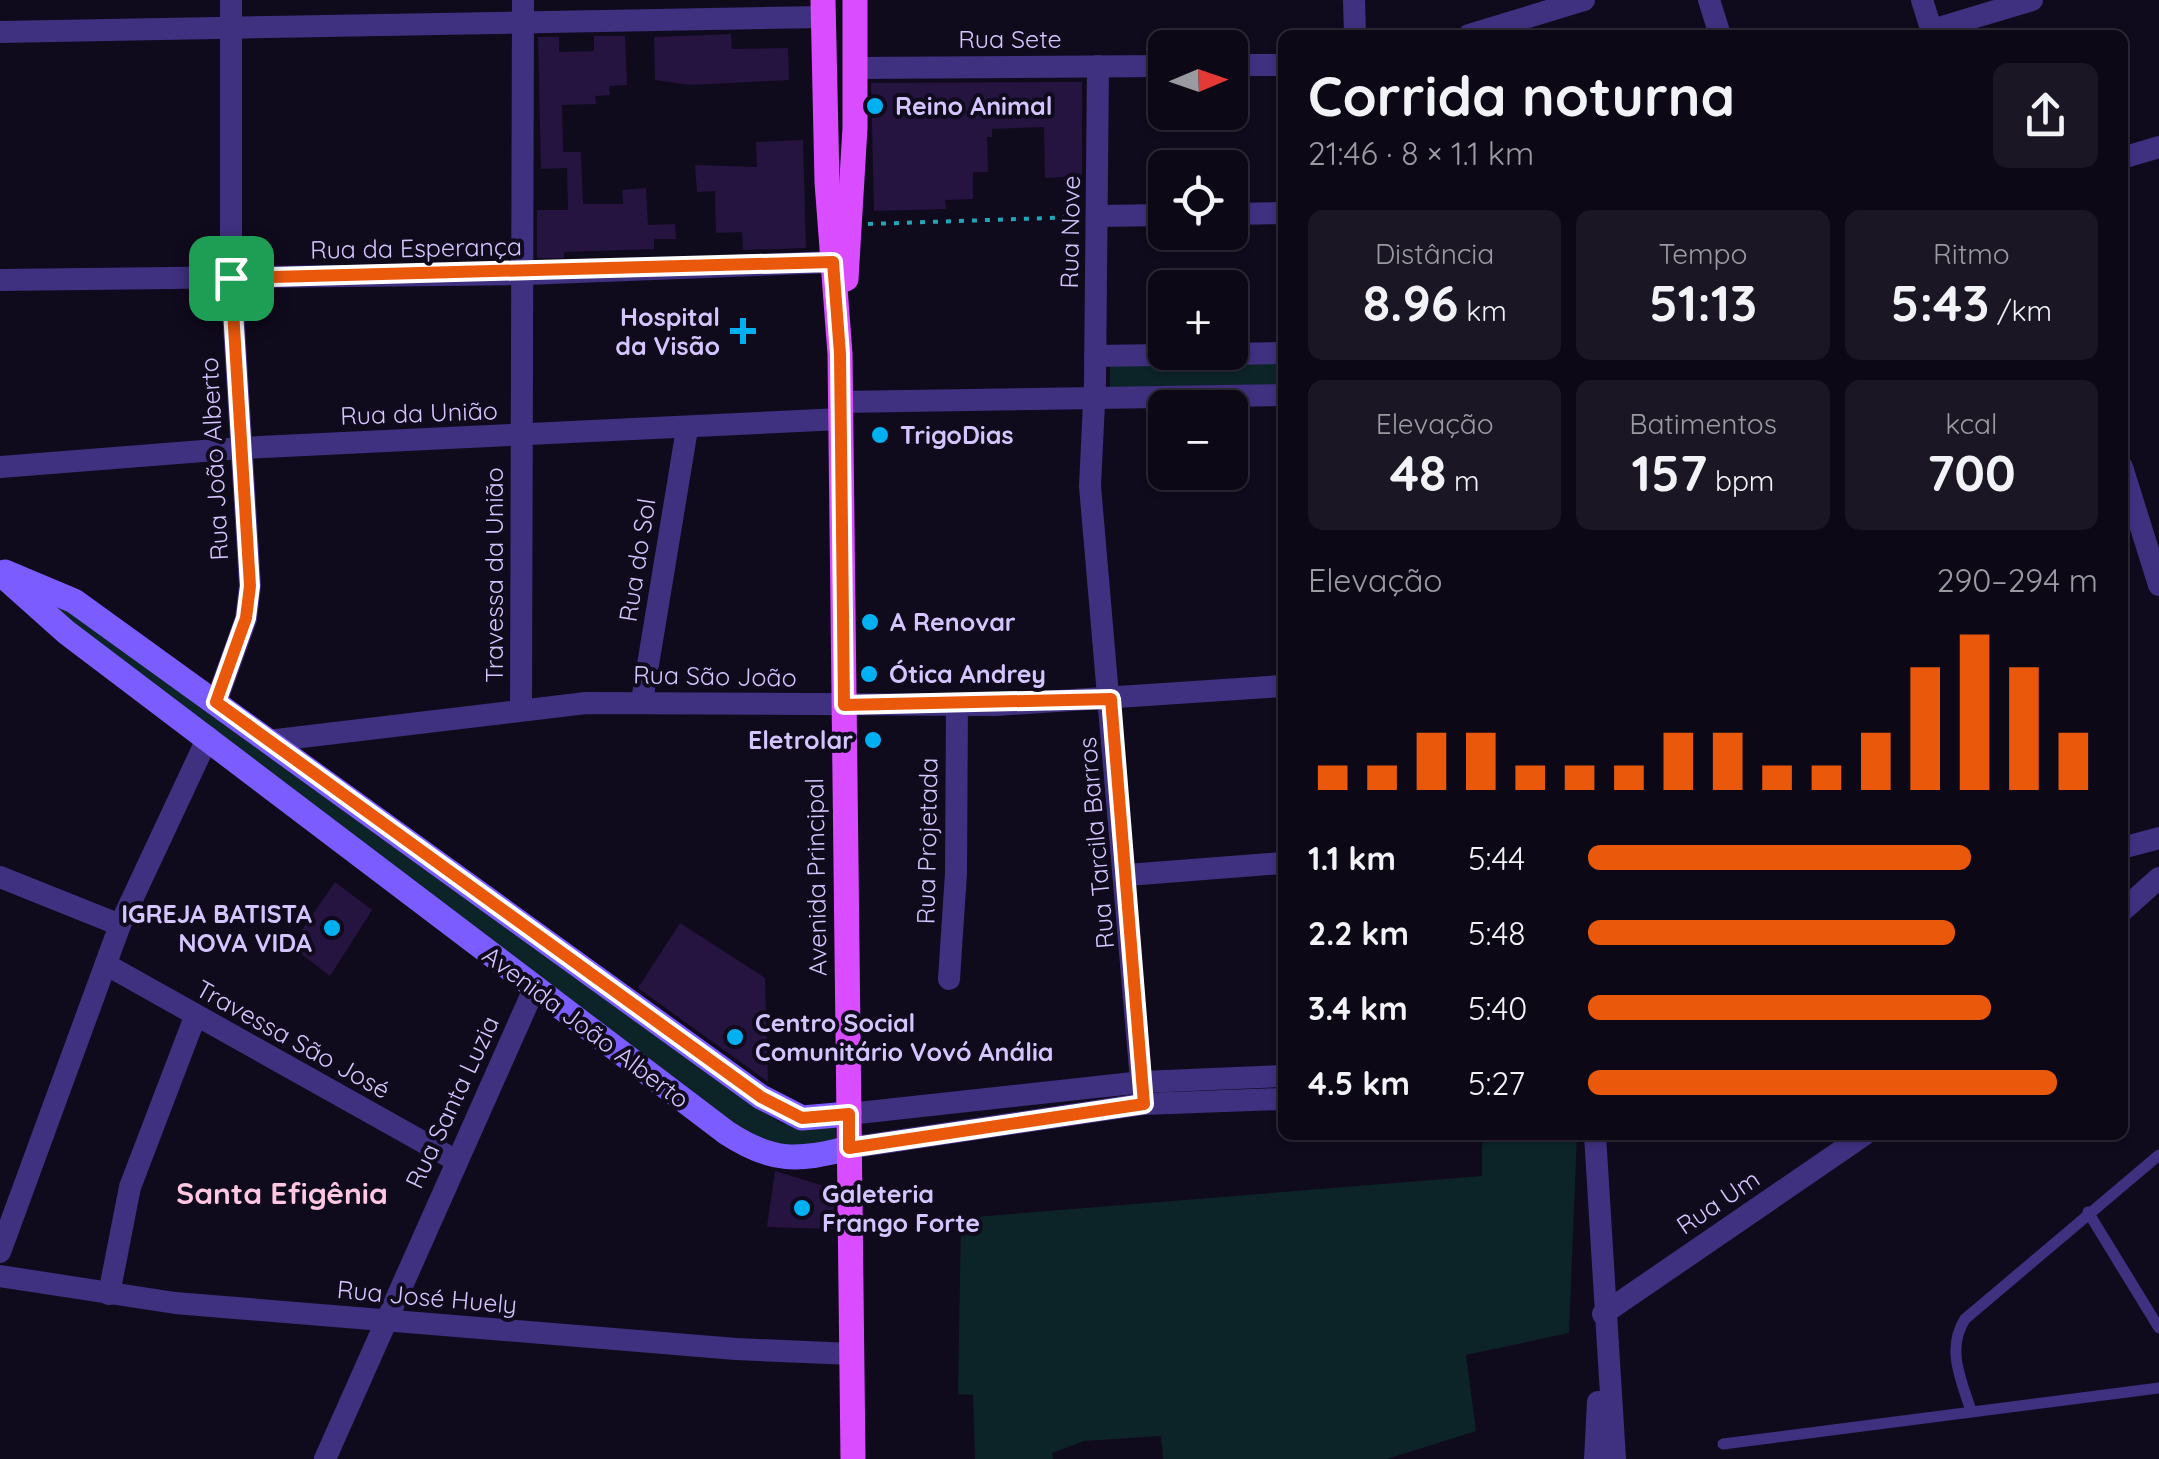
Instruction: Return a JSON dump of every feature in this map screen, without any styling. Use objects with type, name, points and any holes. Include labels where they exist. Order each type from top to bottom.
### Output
[{"type":"main road","name":"Avenida Principal","points":[[840,354],[850,225],[855,0]]},
{"type":"main road","name":"Avenida Principal","points":[[823,9],[840,354],[853,1459]]},
{"type":"street","name":"Rua João Alberto","points":[[216,702],[246,618],[250,586],[231,278],[231,0]]},
{"type":"street","points":[[1354,0],[1355,30]]},
{"type":"street","points":[[1485,30],[1584,0]]},
{"type":"street","points":[[1709,0],[1718,30]]},
{"type":"street","points":[[1922,0],[1931,30]]},
{"type":"street","points":[[1941,30],[2032,0]]},
{"type":"street","points":[[0,32],[232,28],[523,11],[823,9]]},
{"type":"street","name":"Travessa da União","points":[[521,708],[523,11]]},
{"type":"street","points":[[1248,65],[1278,65]]},
{"type":"street","name":"Rua Nove","points":[[1092,398],[1098,66]]},
{"type":"street","name":"Rua Sete","points":[[856,68],[1148,66]]},
{"type":"street","points":[[2128,156],[2159,147]]},
{"type":"street","points":[[1248,214],[1278,213]]},
{"type":"street","points":[[1098,216],[1148,215]]},
{"type":"street","name":"Rua da Esperança","points":[[0,280],[525,274],[833,262]]},
{"type":"street","points":[[1095,356],[1278,353]]},
{"type":"street","name":"Rua da União","points":[[0,468],[241,448],[687,429],[840,410],[1092,398],[1278,395]]},
{"type":"street","name":"Rua Tarcila Barros","points":[[1092,398],[1090,486],[1127,875],[1143,1093]]},
{"type":"street","name":"Rua do Sol","points":[[642,701],[687,429]]},
{"type":"street","points":[[2128,486],[2159,585]]},
{"type":"street","name":"Avenida João Alberto","points":[[0,571],[74,601],[761,1097],[802,1118],[1143,1093],[1278,1076]]},
{"type":"street","name":"Avenida João Alberto","points":[[0,571],[66,632],[742,1143],[781,1158],[802,1160],[1143,1093],[1278,1099]]},
{"type":"street","name":"Rua São João","points":[[268,741],[521,708],[642,701],[957,704],[1111,699],[1278,686]]},
{"type":"street","name":"Rua Projetada","points":[[950,979],[956,873],[957,704]]},
{"type":"street","points":[[0,1252],[120,925],[208,737]]},
{"type":"street","points":[[2128,846],[2159,838]]},
{"type":"street","points":[[1127,875],[1278,863]]},
{"type":"street","points":[[0,877],[120,925]]},
{"type":"street","points":[[2128,906],[2159,878]]},
{"type":"street","name":"Travessa São José","points":[[107,965],[455,1160]]},
{"type":"street","name":"Rua Santa Luzia","points":[[325,1459],[534,989]]},
{"type":"street","points":[[108,1294],[130,1187],[195,1017]]},
{"type":"street","points":[[1595,1140],[1603,1314],[1615,1459]]},
{"type":"street","name":"Rua Um","points":[[1603,1314],[1857,1140]]},
{"type":"street","name":"Rua José Huely","points":[[0,1276],[108,1294],[383,1322],[852,1354]]},
{"type":"street","points":[[1595,1459],[1603,1314]]},
{"type":"lane","points":[[1971,1411],[1956,1364],[1955,1335],[1965,1319],[2159,1155]]},
{"type":"lane","points":[[2088,1212],[2159,1328]]},
{"type":"lane","points":[[1723,1444],[2159,1388]]},
{"type":"path","points":[[850,225],[1098,216]]},
{"type":"green space","points":[[1248,361],[1278,361],[1278,385],[1110,389],[1110,363],[1148,363],[1148,370],[1248,370]]},
{"type":"green space","points":[[19,585],[73,611],[757,1108],[783,1124],[835,1126],[837,1145],[798,1150],[753,1137]]},
{"type":"green space","points":[[1482,1140],[1577,1140],[1569,1333],[1466,1355],[1476,1431],[1387,1459],[1163,1459],[1161,1436],[1084,1441],[1052,1453],[1053,1459],[975,1459],[973,1395],[958,1394],[961,1218],[1482,1176]]},
{"type":"building","points":[[731,34],[732,49],[788,48],[789,80],[691,85],[655,80],[654,37]]},
{"type":"building","points":[[594,36],[625,36],[627,85],[609,86],[610,95],[595,96],[596,104],[562,105],[563,152],[581,152],[583,204],[623,204],[622,190],[646,188],[648,225],[675,224],[676,239],[654,239],[654,249],[564,252],[564,258],[537,258],[537,210],[568,210],[567,168],[541,169],[538,37],[559,37],[559,52],[594,51]]},
{"type":"building","points":[[1082,82],[1082,176],[1045,178],[1044,127],[992,129],[992,137],[987,137],[988,172],[973,172],[973,199],[945,200],[946,209],[874,211],[871,83]]},
{"type":"building","points":[[803,140],[806,248],[743,250],[742,232],[716,233],[715,191],[697,192],[695,165],[757,167],[756,142]]},
{"type":"building","name":"IGREJA BATISTA NOVA VIDA","points":[[335,882],[372,910],[330,976],[291,946]]},
{"type":"building","name":"Centro Social Comunitário Vovó Anália","points":[[680,923],[765,978],[768,1082],[638,988]]},
{"type":"building","name":"Galeteria Frango Forte","points":[[775,1171],[834,1189],[834,1229],[767,1227]]},
{"type":"place","name":"Reino Animal","points":[[875,106]]},
{"type":"place","name":"Hospital da Visão","points":[[743,331]]},
{"type":"place","name":"TrigoDias","points":[[880,435]]},
{"type":"place","name":"A Renovar","points":[[870,622]]},
{"type":"place","name":"Ótica Andrey","points":[[869,674]]},
{"type":"place","name":"Eletrolar","points":[[873,740]]},
{"type":"place","name":"IGREJA BATISTA NOVA VIDA","points":[[332,928]]},
{"type":"place","name":"Centro Social Comunitário Vovó Anália","points":[[735,1037]]},
{"type":"place","name":"Galeteria Frango Forte","points":[[802,1208]]},
{"type":"district","name":"Santa Efigênia","points":[[282,1194]]},
{"type":"route","points":[[833,262],[840,354],[844,705],[1111,699],[1144,1104],[849,1148],[849,1114],[802,1118],[761,1097],[216,702],[246,618],[250,586],[231,278],[525,274],[833,262]]}]
